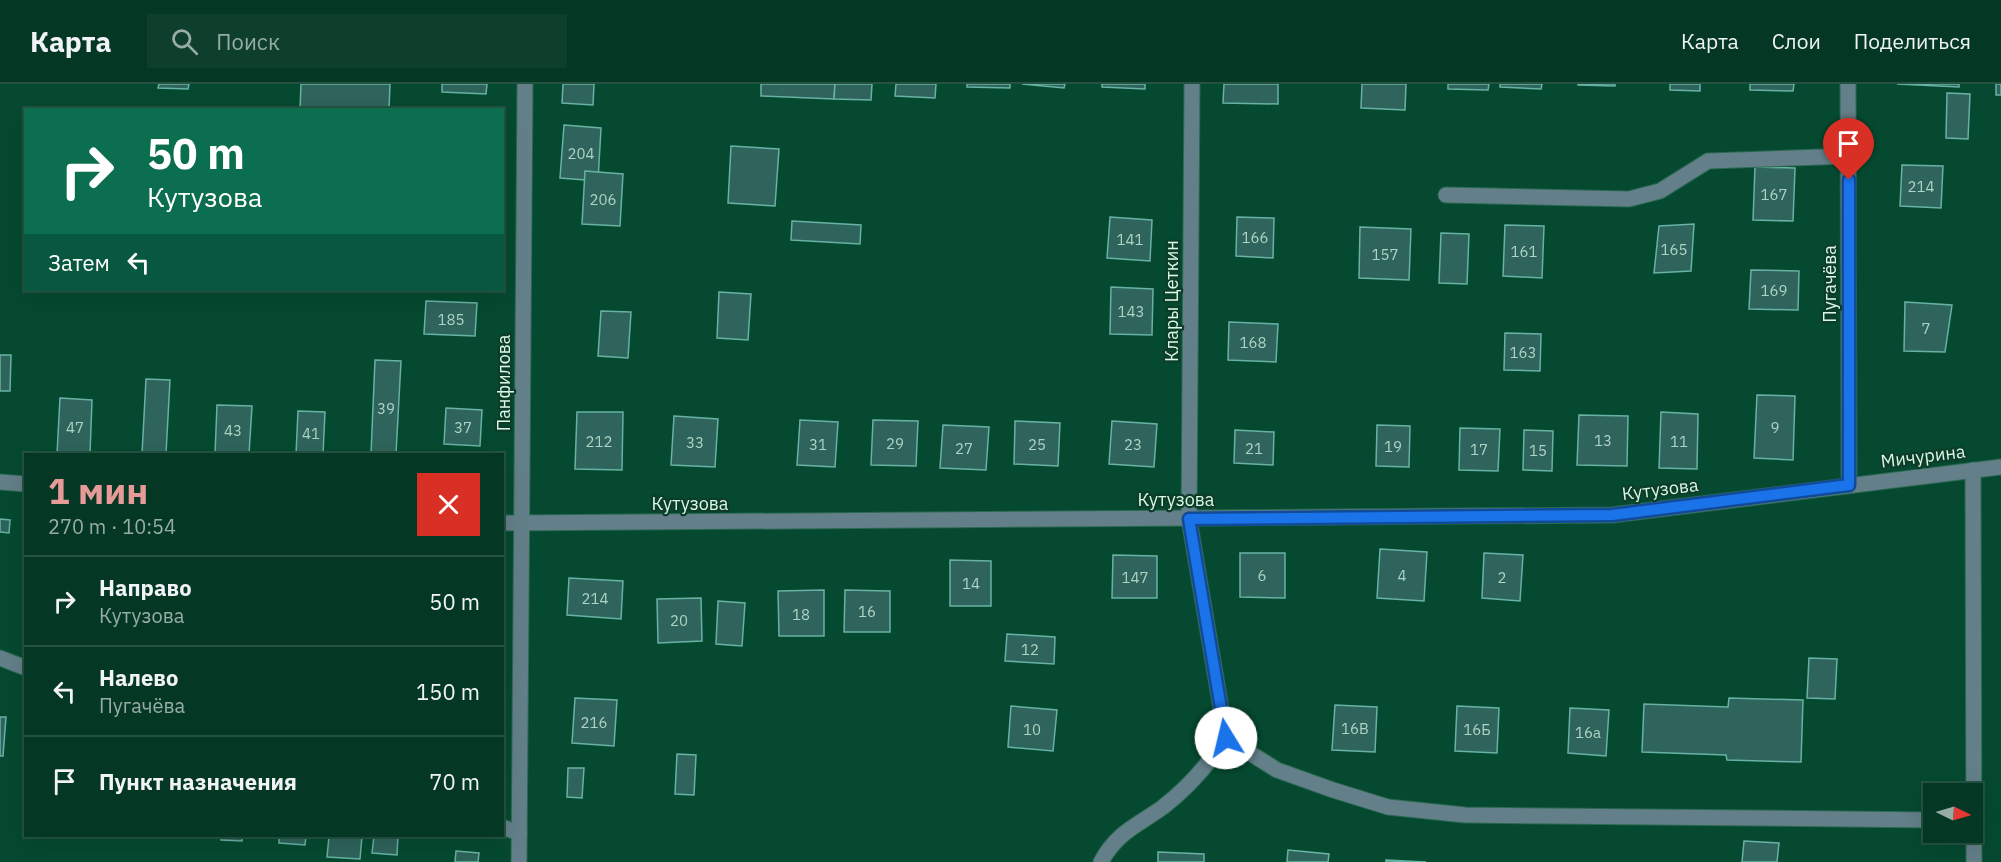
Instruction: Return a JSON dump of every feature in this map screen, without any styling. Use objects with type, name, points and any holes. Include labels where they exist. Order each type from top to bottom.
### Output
[{"type":"street","name":"Панфилова","points":[[519,862],[525,84]]},
{"type":"street","name":"Клары Цеткин","points":[[1192,84],[1189,519],[1226,738]]},
{"type":"street","name":"Пугачёва","points":[[1848,84],[1849,485]]},
{"type":"street","points":[[1446,195],[1629,199],[1660,191],[1708,161],[1849,156]]},
{"type":"street","name":"Мичурина","points":[[1849,485],[2001,467]]},
{"type":"street","points":[[1973,470],[1973,783]]},
{"type":"street","points":[[0,482],[24,484]]},
{"type":"street","name":"Кутузова","points":[[504,523],[1612,515],[1849,485]]},
{"type":"street","points":[[0,658],[24,667]]},
{"type":"street","points":[[1101,862],[1118,837],[1162,807],[1204,770],[1226,738],[1277,770],[1388,807],[1465,815],[1923,820]]},
{"type":"street","points":[[504,828],[519,833]]},
{"type":"street","points":[[1974,843],[1974,862]]},
{"type":"building","points":[[159,84],[189,84],[188,89],[158,88]]},
{"type":"building","points":[[301,84],[390,84],[389,108],[300,108]]},
{"type":"building","points":[[442,84],[487,84],[486,94],[442,92]]},
{"type":"building","points":[[563,84],[594,84],[593,105],[562,103]]},
{"type":"building","points":[[761,84],[835,84],[834,99],[761,96]]},
{"type":"building","points":[[835,84],[872,84],[871,100],[834,99]]},
{"type":"building","points":[[896,84],[936,84],[935,98],[895,96]]},
{"type":"building","points":[[967,84],[1010,84],[1010,88],[967,87]]},
{"type":"building","points":[[1022,84],[1065,84],[1064,88]]},
{"type":"building","points":[[1102,84],[1145,84],[1145,89],[1102,87]]},
{"type":"building","points":[[1224,84],[1278,84],[1278,104],[1223,103]]},
{"type":"building","points":[[1362,84],[1406,84],[1405,110],[1361,108]]},
{"type":"building","points":[[1448,84],[1489,84],[1488,90],[1448,89]]},
{"type":"building","points":[[1500,84],[1542,84],[1541,89],[1500,87]]},
{"type":"building","points":[[1615,84],[1615,86],[1578,85]]},
{"type":"building","points":[[1670,84],[1700,84],[1700,91],[1670,90]]},
{"type":"building","points":[[1750,84],[1794,84],[1793,91],[1750,90]]},
{"type":"building","points":[[1897,84],[1959,84],[1959,87]]},
{"type":"building","points":[[1996,84],[2001,84],[2001,95],[1996,95]]},
{"type":"building","points":[[1947,93],[1970,94],[1968,139],[1946,138]]},
{"type":"building","points":[[564,125],[601,128],[598,181],[560,178]]},
{"type":"building","points":[[731,146],[779,149],[775,206],[728,203]]},
{"type":"building","points":[[1902,165],[1943,166],[1941,208],[1900,206]]},
{"type":"building","points":[[1755,167],[1795,168],[1793,221],[1753,220]]},
{"type":"building","points":[[585,171],[623,174],[620,226],[582,224]]},
{"type":"building","points":[[1110,217],[1152,220],[1150,261],[1107,258]]},
{"type":"building","points":[[1237,217],[1274,218],[1273,258],[1236,256]]},
{"type":"building","points":[[792,221],[861,225],[860,244],[791,240]]},
{"type":"building","points":[[1694,224],[1691,271],[1654,273],[1659,226]]},
{"type":"building","points":[[1505,225],[1544,226],[1542,278],[1503,276]]},
{"type":"building","points":[[1360,227],[1411,229],[1409,280],[1359,278]]},
{"type":"building","points":[[1441,233],[1469,234],[1467,284],[1439,283]]},
{"type":"building","points":[[1751,270],[1799,271],[1798,310],[1749,309]]},
{"type":"building","points":[[1111,287],[1153,289],[1152,335],[1110,334]]},
{"type":"building","points":[[719,292],[751,294],[748,340],[717,338]]},
{"type":"building","points":[[426,301],[477,303],[475,336],[424,334]]},
{"type":"building","points":[[1905,302],[1952,305],[1945,352],[1904,351]]},
{"type":"building","points":[[601,311],[631,312],[628,358],[598,356]]},
{"type":"building","points":[[1229,322],[1278,324],[1276,362],[1228,360]]},
{"type":"building","points":[[1505,333],[1541,334],[1540,371],[1504,370]]},
{"type":"building","points":[[0,355],[11,355],[10,391],[0,391]]},
{"type":"building","points":[[375,360],[401,361],[396,453],[371,453]]},
{"type":"building","points":[[146,379],[170,380],[166,453],[142,453]]},
{"type":"building","points":[[1757,395],[1795,396],[1793,460],[1754,458]]},
{"type":"building","points":[[60,398],[92,400],[90,453],[57,453]]},
{"type":"building","points":[[217,405],[252,406],[249,453],[215,453]]},
{"type":"building","points":[[446,408],[482,410],[480,446],[444,444]]},
{"type":"building","points":[[298,411],[325,412],[323,453],[296,453]]},
{"type":"building","points":[[577,412],[623,412],[622,470],[575,469]]},
{"type":"building","points":[[1661,412],[1698,414],[1697,469],[1659,468]]},
{"type":"building","points":[[1579,415],[1628,416],[1627,466],[1577,465]]},
{"type":"building","points":[[674,416],[718,419],[715,467],[671,465]]},
{"type":"building","points":[[800,420],[838,422],[835,467],[797,465]]},
{"type":"building","points":[[873,420],[918,421],[916,466],[871,465]]},
{"type":"building","points":[[1015,421],[1060,423],[1058,466],[1014,464]]},
{"type":"building","points":[[1112,421],[1157,424],[1154,467],[1109,464]]},
{"type":"building","points":[[943,425],[989,427],[986,470],[940,468]]},
{"type":"building","points":[[1377,425],[1410,426],[1409,467],[1376,466]]},
{"type":"building","points":[[1460,428],[1500,429],[1498,471],[1459,470]]},
{"type":"building","points":[[1235,430],[1274,432],[1273,465],[1234,463]]},
{"type":"building","points":[[1524,430],[1553,431],[1552,471],[1523,470]]},
{"type":"building","points":[[0,519],[10,520],[9,533],[0,532]]},
{"type":"building","points":[[1380,549],[1427,552],[1424,601],[1377,598]]},
{"type":"building","points":[[1240,553],[1285,553],[1285,598],[1240,597]]},
{"type":"building","points":[[1484,553],[1523,555],[1520,601],[1482,598]]},
{"type":"building","points":[[1113,555],[1157,556],[1157,598],[1112,598]]},
{"type":"building","points":[[950,560],[991,561],[991,606],[950,606]]},
{"type":"building","points":[[569,578],[623,581],[621,619],[567,615]]},
{"type":"building","points":[[824,590],[824,636],[779,636],[778,591]]},
{"type":"building","points":[[845,590],[890,591],[890,632],[844,632]]},
{"type":"building","points":[[701,598],[702,641],[658,643],[657,599]]},
{"type":"building","points":[[718,601],[745,603],[742,646],[716,644]]},
{"type":"building","points":[[1007,634],[1055,637],[1054,664],[1005,661]]},
{"type":"building","points":[[1809,658],[1837,659],[1835,699],[1807,698]]},
{"type":"building","points":[[575,698],[617,700],[614,746],[572,743]]},
{"type":"building","points":[[1729,698],[1803,700],[1801,762],[1727,760],[1726,755],[1642,752],[1644,704],[1728,707]]},
{"type":"building","points":[[1335,705],[1377,707],[1375,752],[1332,750]]},
{"type":"building","points":[[1011,706],[1057,710],[1053,751],[1008,747]]},
{"type":"building","points":[[1457,706],[1499,708],[1497,753],[1455,751]]},
{"type":"building","points":[[1570,708],[1609,710],[1606,756],[1568,753]]},
{"type":"building","points":[[0,717],[6,717],[3,756],[0,756]]},
{"type":"building","points":[[677,754],[696,755],[694,795],[675,794]]},
{"type":"building","points":[[568,768],[584,768],[582,798],[567,797]]},
{"type":"building","points":[[221,837],[242,837],[242,841],[221,840]]},
{"type":"building","points":[[279,837],[306,837],[305,845],[279,843]]},
{"type":"building","points":[[329,837],[362,837],[360,859],[327,857]]},
{"type":"building","points":[[374,837],[398,837],[397,855],[372,853]]},
{"type":"building","points":[[1744,841],[1779,843],[1777,862],[1742,862]]},
{"type":"building","points":[[1288,850],[1329,854],[1328,862],[1287,862]]},
{"type":"building","points":[[456,851],[479,853],[478,862],[455,862]]},
{"type":"building","points":[[1158,852],[1204,854],[1204,862],[1158,862]]},
{"type":"building","points":[[1386,860],[1426,862],[1386,862]]},
{"type":"route","points":[[1226,738],[1189,519],[1612,515],[1849,485],[1849,180]]}]
